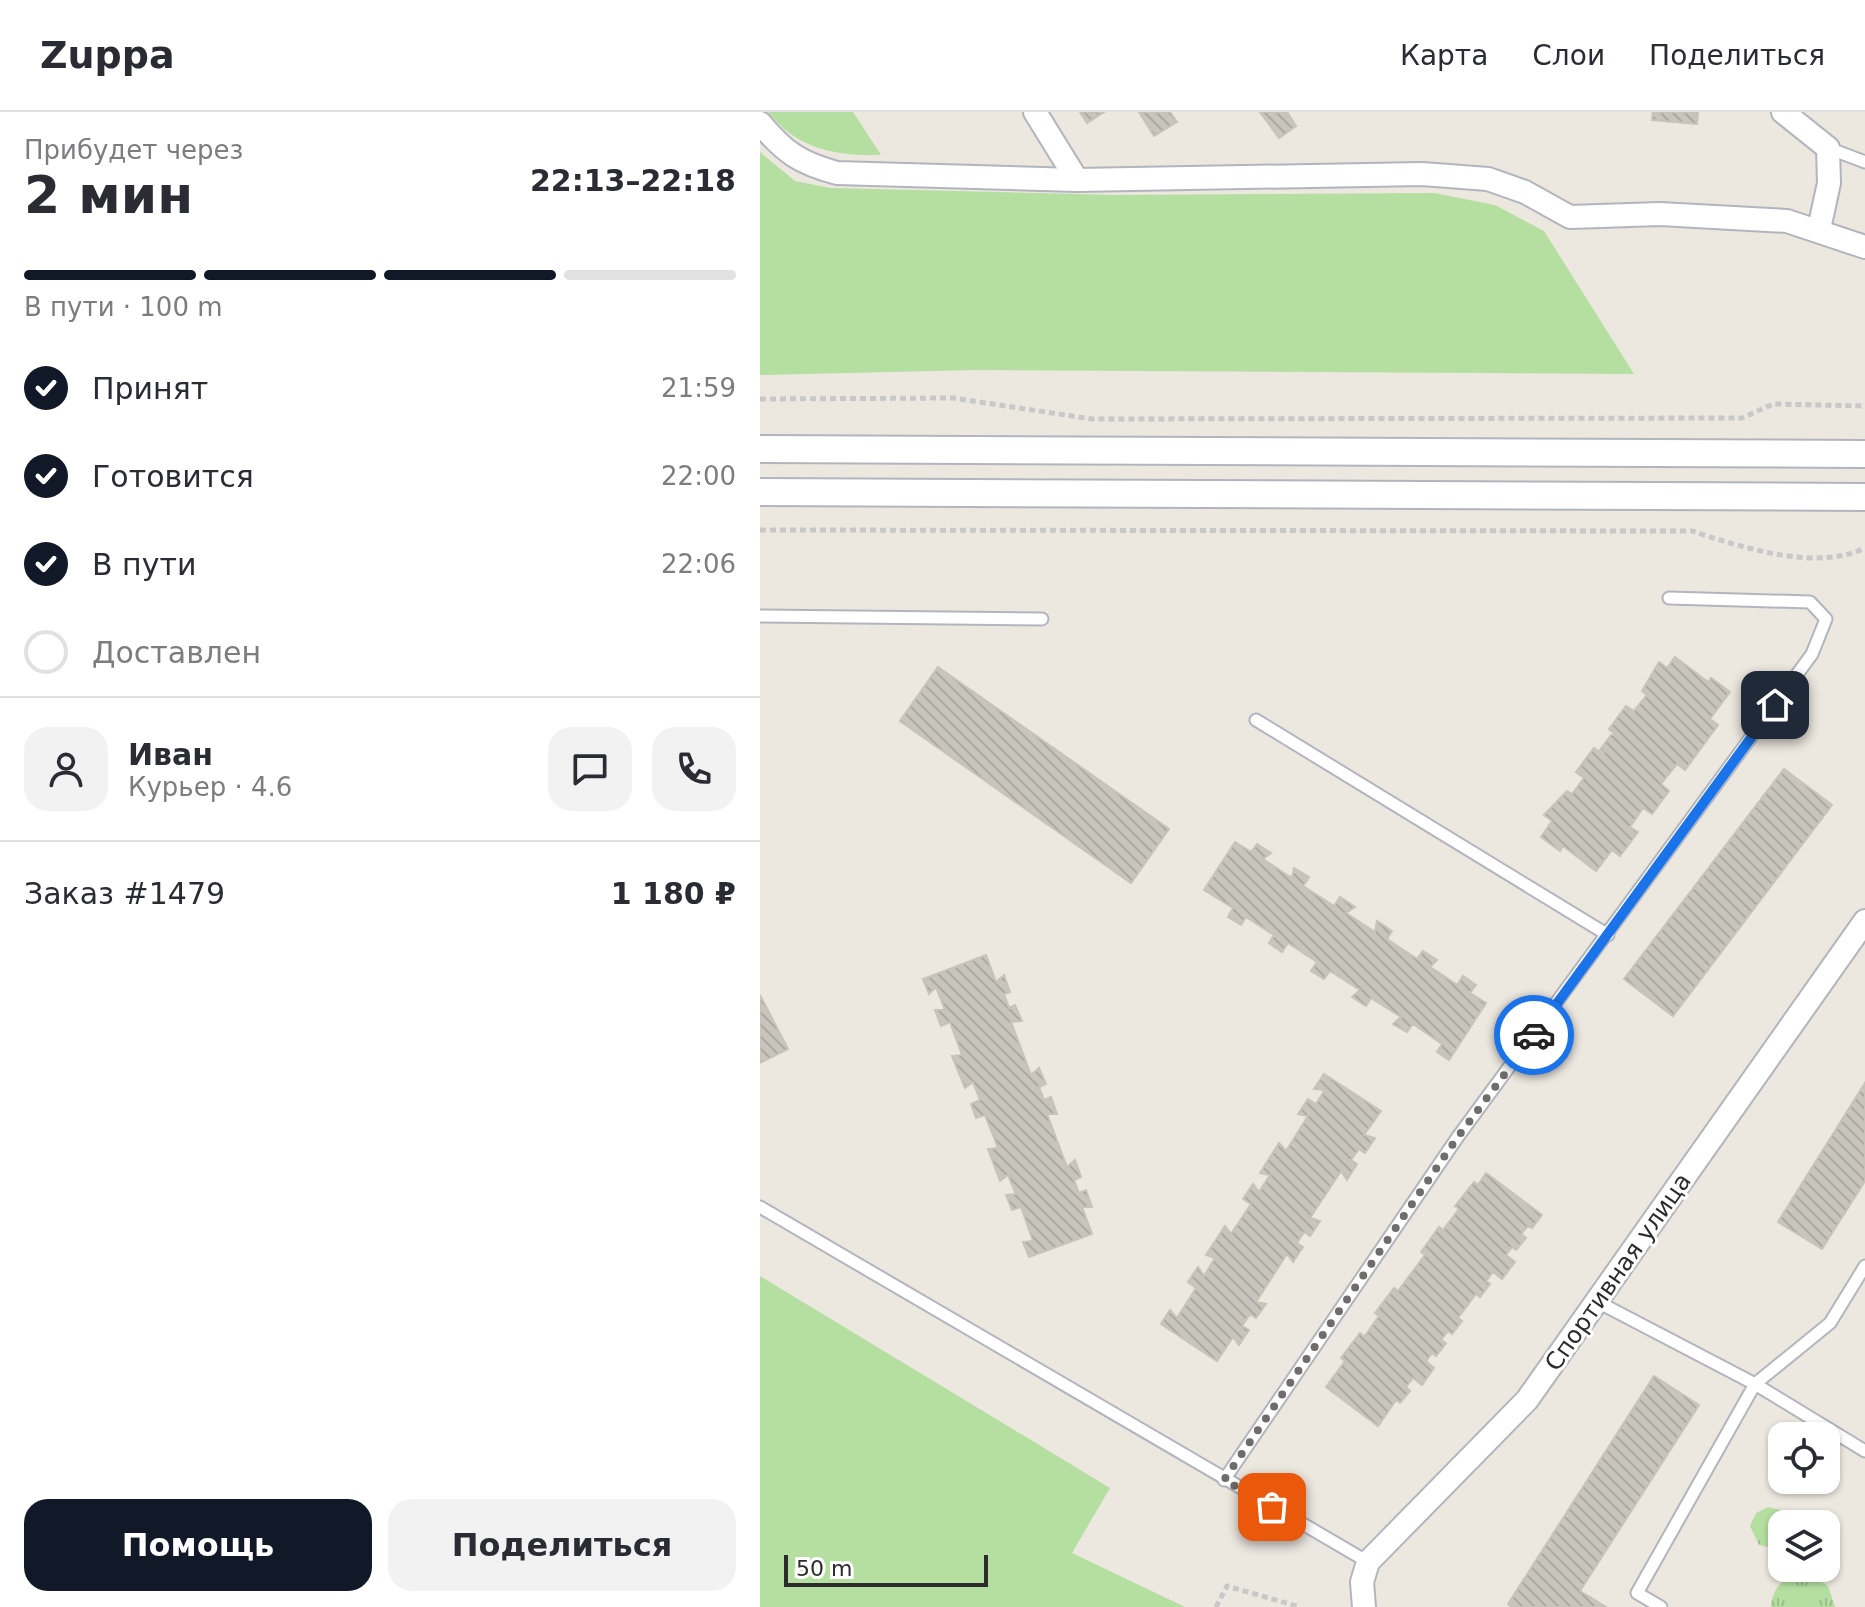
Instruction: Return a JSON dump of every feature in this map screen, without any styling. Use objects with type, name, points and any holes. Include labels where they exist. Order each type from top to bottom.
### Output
[{"type":"street","points":[[1035,112],[1077,180]]},
{"type":"street","points":[[1783,112],[1828,148],[1829,183],[1819,229]]},
{"type":"street","points":[[760,123],[778,145],[803,164],[837,173],[1077,180],[1422,174],[1488,179],[1525,192],[1570,217],[1660,214],[1787,221],[1819,229],[1865,247]]},
{"type":"street","points":[[760,441],[860,449]]},
{"type":"street","points":[[760,449],[1865,454]]},
{"type":"street","points":[[760,492],[1865,497]]},
{"type":"street","name":"Спортивная улица","points":[[1368,1562],[1527,1400],[1865,921]]},
{"type":"street","points":[[1364,1607],[1362,1582],[1368,1562]]},
{"type":"lane","points":[[1828,148],[1865,162]]},
{"type":"lane","points":[[1224,1480],[1457,1138],[1812,654],[1826,619],[1810,602],[1669,598]]},
{"type":"lane","points":[[760,616],[1042,619]]},
{"type":"lane","points":[[1256,720],[1608,935]]},
{"type":"lane","points":[[760,1207],[1368,1562]]},
{"type":"lane","points":[[1661,1607],[1637,1593],[1755,1384],[1830,1323],[1865,1266]]},
{"type":"lane","points":[[1596,1301],[1755,1384],[1865,1451]]},
{"type":"path","points":[[760,399],[953,398],[1092,419],[1742,418],[1773,404],[1865,406]]},
{"type":"path","points":[[760,530],[1692,531],[1767,555],[1850,555],[1865,548]]},
{"type":"path","points":[[1216,1607],[1227,1586],[1300,1607]]},
{"type":"green space","points":[[768,112],[853,112],[881,155],[833,152],[805,143]]},
{"type":"green space","points":[[760,152],[795,181],[830,188],[1119,195],[1434,193],[1495,205],[1544,231],[1634,374],[975,370],[760,375]]},
{"type":"green space","points":[[760,1276],[1110,1488],[1072,1553],[1185,1607],[760,1607]]},
{"type":"green space","points":[[1768,1507],[1781,1510],[1768,1510],[1768,1547],[1759,1545],[1750,1526],[1756,1513]]},
{"type":"green space","points":[[1783,1582],[1822,1582],[1828,1586],[1835,1607],[1771,1607]]},
{"type":"building","points":[[1080,112],[1104,112],[1087,123]]},
{"type":"building","points":[[1139,112],[1170,112],[1177,122],[1154,136]]},
{"type":"building","points":[[1260,112],[1287,112],[1296,126],[1279,138]]},
{"type":"building","points":[[1653,112],[1698,112],[1697,124],[1652,120]]},
{"type":"building","points":[[1675,657],[1708,682],[1711,678],[1730,692],[1710,719],[1718,725],[1685,770],[1677,764],[1661,784],[1669,791],[1652,814],[1643,808],[1630,827],[1638,832],[1620,856],[1612,850],[1596,871],[1563,846],[1560,851],[1541,837],[1552,821],[1544,815],[1567,791],[1572,794],[1584,778],[1576,772],[1594,748],[1602,754],[1604,752],[1600,750],[1611,735],[1616,735],[1609,729],[1626,706],[1634,711],[1647,695],[1642,691],[1659,662],[1667,668]]},
{"type":"building","points":[[938,667],[1169,829],[1131,883],[900,721]]},
{"type":"building","points":[[1784,769],[1832,805],[1673,1016],[1624,979]]},
{"type":"building","points":[[1235,842],[1251,852],[1257,844],[1271,853],[1263,859],[1292,878],[1294,868],[1309,877],[1303,886],[1334,906],[1340,897],[1355,907],[1346,913],[1375,932],[1377,921],[1392,931],[1387,939],[1417,959],[1423,951],[1437,960],[1430,967],[1457,985],[1463,976],[1476,985],[1470,993],[1486,1003],[1449,1060],[1437,1052],[1442,1044],[1413,1024],[1407,1032],[1393,1024],[1401,1017],[1371,998],[1366,1006],[1352,997],[1360,990],[1330,971],[1324,979],[1311,971],[1317,962],[1288,943],[1282,952],[1269,943],[1274,935],[1246,917],[1241,925],[1228,917],[1233,908],[1204,890]]},
{"type":"building","points":[[986,955],[996,982],[1004,975],[1010,992],[1004,994],[1009,1008],[1015,1005],[1022,1021],[1011,1022],[1031,1075],[1039,1068],[1046,1084],[1039,1087],[1044,1100],[1051,1097],[1057,1114],[1047,1114],[1067,1167],[1075,1160],[1081,1177],[1074,1180],[1079,1193],[1086,1190],[1092,1207],[1082,1207],[1092,1234],[1029,1257],[1023,1242],[1033,1241],[1021,1207],[1012,1210],[1006,1195],[1016,1194],[1008,1175],[1000,1181],[988,1149],[998,1148],[985,1115],[976,1118],[971,1104],[980,1100],[973,1082],[965,1088],[952,1056],[962,1055],[950,1022],[941,1026],[935,1010],[945,1010],[936,987],[929,994],[923,979]]},
{"type":"building","points":[[760,995],[788,1049],[760,1063]]},
{"type":"building","points":[[1324,1074],[1381,1111],[1364,1135],[1375,1138],[1365,1153],[1359,1149],[1351,1160],[1357,1164],[1347,1180],[1341,1171],[1310,1218],[1320,1221],[1310,1236],[1304,1232],[1297,1243],[1303,1247],[1293,1262],[1287,1254],[1285,1257],[1256,1302],[1266,1304],[1256,1318],[1250,1314],[1242,1326],[1249,1330],[1239,1345],[1233,1337],[1217,1361],[1161,1324],[1170,1310],[1177,1318],[1196,1288],[1188,1282],[1198,1267],[1204,1276],[1215,1258],[1206,1255],[1225,1226],[1231,1234],[1251,1204],[1243,1199],[1253,1184],[1259,1192],[1270,1175],[1260,1173],[1279,1143],[1286,1151],[1308,1116],[1298,1114],[1308,1099],[1316,1104],[1325,1090],[1314,1089]]},
{"type":"building","points":[[1865,1083],[1865,1181],[1822,1249],[1778,1222]]},
{"type":"building","points":[[1486,1173],[1542,1215],[1532,1228],[1528,1226],[1521,1234],[1526,1238],[1516,1250],[1512,1247],[1506,1255],[1515,1262],[1502,1279],[1493,1272],[1486,1281],[1490,1284],[1480,1297],[1476,1294],[1458,1318],[1462,1321],[1452,1334],[1448,1331],[1441,1340],[1446,1343],[1436,1356],[1432,1353],[1426,1361],[1434,1368],[1422,1385],[1413,1378],[1406,1387],[1410,1391],[1400,1403],[1396,1400],[1378,1426],[1326,1387],[1345,1361],[1341,1358],[1360,1333],[1364,1337],[1379,1316],[1375,1313],[1394,1288],[1398,1291],[1425,1255],[1421,1252],[1439,1227],[1443,1230],[1459,1209],[1455,1206],[1474,1182],[1478,1185]]},
{"type":"building","points":[[1654,1376],[1699,1405],[1580,1591],[1606,1607],[1512,1607],[1508,1604]]},
{"type":"way so far","points":[[1272,1507],[1224,1480],[1457,1138],[1534,1035]]},
{"type":"route","points":[[1534,1035],[1775,705]]}]
